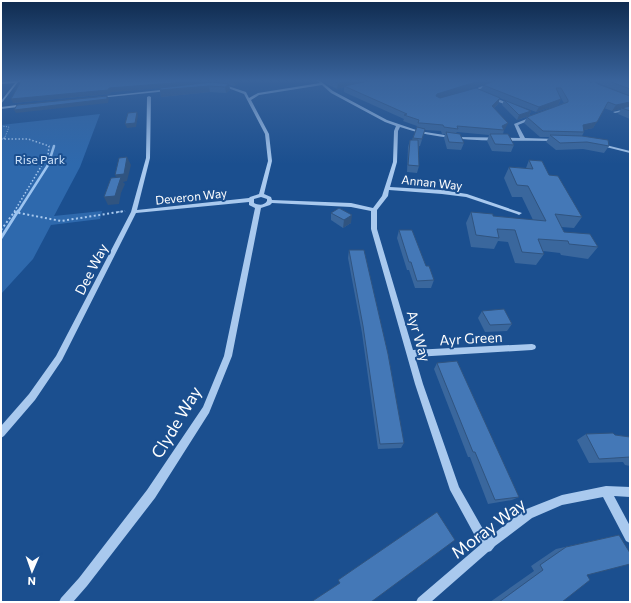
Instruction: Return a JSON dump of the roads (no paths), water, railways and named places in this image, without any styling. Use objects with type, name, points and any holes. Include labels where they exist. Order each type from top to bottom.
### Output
[{"type":"street","name":"Dee Way","points":[[1,433],[32,397],[59,358],[134,211],[148,158],[149,108]]},
{"type":"street","points":[[254,108],[267,134],[270,161],[261,195],[269,198],[270,201]]},
{"type":"street","points":[[363,108],[398,126],[418,132],[457,138],[563,140]]},
{"type":"street","points":[[615,112],[630,109]]},
{"type":"street","points":[[523,139],[516,124],[536,116],[530,113]]},
{"type":"street","points":[[250,200],[251,204],[258,207],[268,204],[270,201],[351,205],[374,210],[385,196],[388,188],[395,162],[396,131],[398,126]]},
{"type":"street","points":[[593,142],[630,152]]},
{"type":"street","name":"Annan Way","points":[[388,188],[442,192],[467,196],[519,213]]},
{"type":"street","name":"Deveron Way","points":[[134,211],[250,200],[255,196],[261,195]]},
{"type":"street","name":"Clyde Way","points":[[65,602],[83,582],[151,494],[206,410],[228,356],[258,207]]},
{"type":"street","name":"Ayr Way","points":[[374,210],[374,229],[411,354],[455,490],[487,548]]},
{"type":"street","name":"Ayr Green","points":[[411,354],[532,347]]},
{"type":"street","points":[[606,490],[630,537]]},
{"type":"street","name":"Moray Way","points":[[422,602],[528,514],[562,500],[606,490],[630,492]]},
{"type":"waterway","points":[[18,212],[48,165],[54,146]]},
{"type":"waterway","points":[[1,238],[18,211]]},
{"type":"park label","name":"Rise Park","points":[[40,159]]}]
